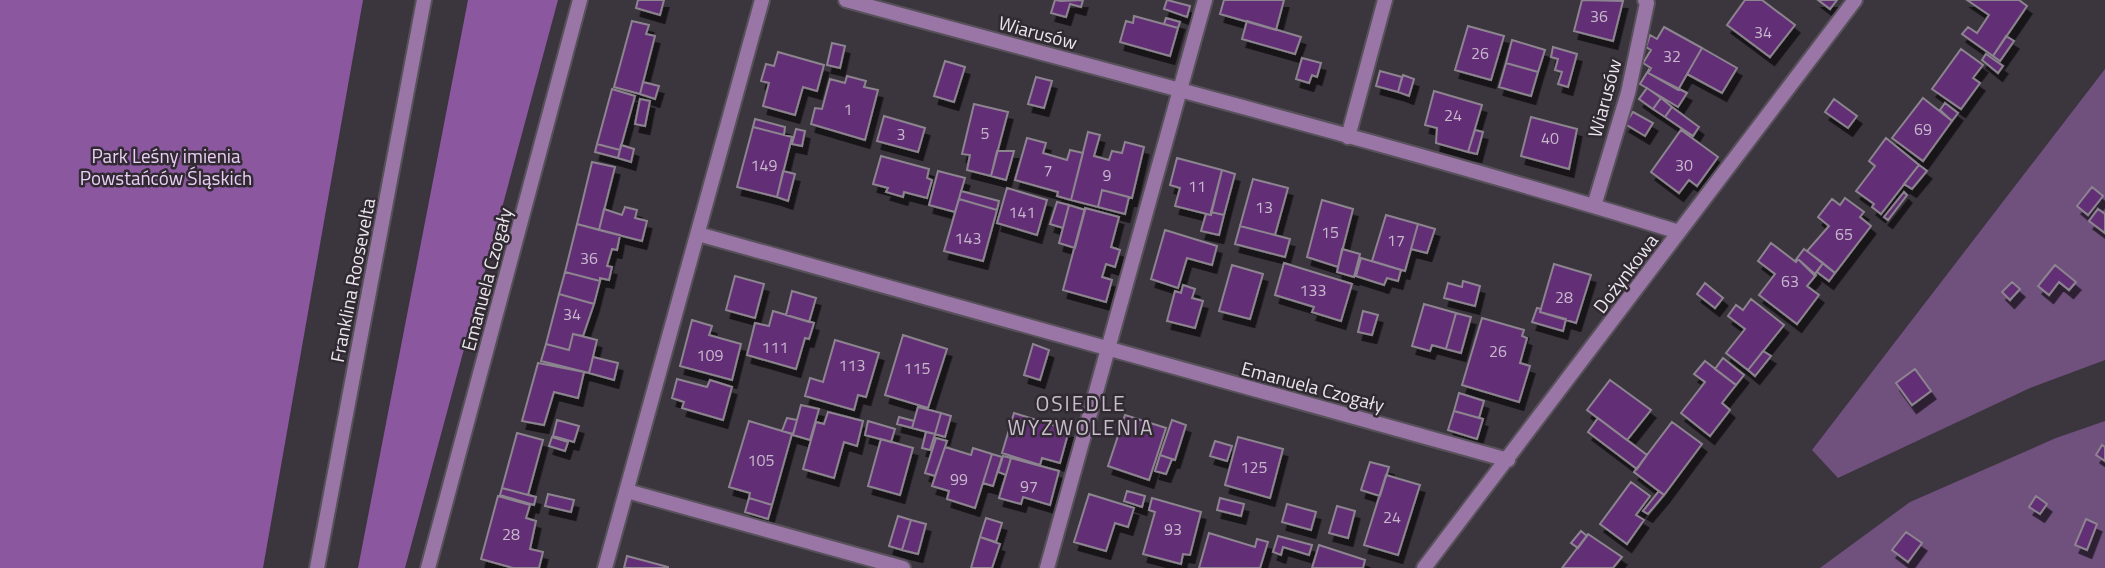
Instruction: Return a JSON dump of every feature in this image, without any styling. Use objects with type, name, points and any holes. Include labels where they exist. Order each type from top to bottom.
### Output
[{"type":"street","name":"Franklina Roosevelta","points":[[317,568],[424,0]]},
{"type":"street","name":"Emanuela Czogały","points":[[428,568],[580,0]]},
{"type":"street","points":[[605,568],[762,0]]},
{"type":"street","name":"Wiarusów","points":[[846,0],[1180,90],[1679,232]]},
{"type":"street","points":[[1047,568],[1205,0]]},
{"type":"street","points":[[1348,137],[1385,0]]},
{"type":"street","name":"Wiarusów","points":[[1594,206],[1628,93],[1647,3],[1645,0]]},
{"type":"street","name":"Dożynkowa","points":[[1424,568],[1855,0]]},
{"type":"street","name":"Emanuela Czogały","points":[[698,234],[1508,460]]},
{"type":"street","points":[[626,491],[902,568]]},
{"type":"shaded area","points":[[2105,69],[2105,360],[2030,388],[1838,478],[1812,450]]},
{"type":"shaded area","points":[[2105,421],[2105,568],[1820,568],[1910,502],[2056,438]]},
{"type":"green space","name":"Park Leśny imienia Powstańców Śląskich","points":[[0,0],[363,0],[263,568],[0,568]]},
{"type":"green space","points":[[468,0],[558,0],[405,568],[358,568]]},
{"type":"building","points":[[638,0],[664,0],[660,15],[636,8]]},
{"type":"building","points":[[1055,0],[1083,0],[1081,7],[1070,4],[1066,17],[1051,13]]},
{"type":"building","points":[[1167,0],[1190,6],[1187,17],[1164,9]]},
{"type":"building","points":[[1224,0],[1284,0],[1276,30],[1220,14]]},
{"type":"building","points":[[1582,0],[1623,1],[1613,41],[1574,31]]},
{"type":"building","points":[[1745,0],[1762,0],[1795,25],[1770,57],[1727,25]]},
{"type":"building","points":[[1818,0],[1837,0],[1830,9]]},
{"type":"building","points":[[1967,0],[2019,0],[2027,6],[1993,56],[1962,34],[1968,27],[1977,33],[1989,15]]},
{"type":"building","points":[[1134,16],[1178,28],[1170,56],[1120,42],[1126,21],[1133,23]]},
{"type":"building","points":[[1166,18],[1180,22],[1178,28],[1164,24]]},
{"type":"building","points":[[632,21],[649,25],[646,34],[655,36],[640,94],[614,87]]},
{"type":"building","points":[[1247,21],[1301,37],[1295,54],[1242,39]]},
{"type":"building","points":[[1468,26],[1504,36],[1491,80],[1455,70]]},
{"type":"building","points":[[1664,27],[1702,48],[1678,90],[1648,73],[1651,68],[1643,63],[1651,50],[1646,47],[1650,35],[1657,39]]},
{"type":"building","points":[[2006,36],[2014,41],[2000,61],[1993,56]]},
{"type":"building","points":[[1512,40],[1545,50],[1538,72],[1506,63]]},
{"type":"building","points":[[832,43],[845,46],[840,68],[827,65]]},
{"type":"building","points":[[1553,47],[1577,54],[1568,87],[1558,84],[1562,72],[1555,70],[1558,59],[1551,57]]},
{"type":"building","points":[[1702,48],[1737,68],[1722,93],[1687,74]]},
{"type":"building","points":[[1961,49],[1983,65],[1973,78],[1980,83],[1961,109],[1932,89]]},
{"type":"building","points":[[778,52],[824,65],[817,91],[803,87],[795,115],[763,106],[769,83],[761,81],[766,64],[774,66]]},
{"type":"building","points":[[1986,54],[2003,66],[1998,73],[1982,60]]},
{"type":"building","points":[[1302,58],[1321,63],[1317,77],[1312,75],[1309,83],[1296,79]]},
{"type":"building","points":[[945,61],[965,67],[954,102],[934,96]]},
{"type":"building","points":[[1506,63],[1538,72],[1531,96],[1499,87]]},
{"type":"building","points":[[1380,71],[1402,77],[1398,92],[1376,86]]},
{"type":"building","points":[[1648,71],[1687,93],[1678,107],[1640,84]]},
{"type":"building","points":[[1403,75],[1414,79],[1409,96],[1398,92]]},
{"type":"building","points":[[847,76],[866,81],[864,87],[878,90],[865,140],[811,124],[815,108],[822,109],[830,79],[845,83]]},
{"type":"building","points":[[1036,77],[1052,81],[1044,108],[1028,104]]},
{"type":"building","points":[[643,82],[659,86],[655,99],[640,94]]},
{"type":"building","points":[[1647,88],[1661,98],[1653,109],[1639,99]]},
{"type":"building","points":[[612,89],[635,96],[620,150],[597,144]]},
{"type":"building","points":[[1434,91],[1482,105],[1468,152],[1436,143],[1437,128],[1425,125]]},
{"type":"building","points":[[1661,98],[1672,107],[1665,117],[1653,109]]},
{"type":"building","points":[[1923,98],[1952,121],[1923,161],[1892,138]]},
{"type":"building","points":[[640,99],[650,101],[645,126],[635,124]]},
{"type":"building","points":[[1834,99],[1857,116],[1848,128],[1825,112]]},
{"type":"building","points":[[1945,103],[1958,113],[1952,121],[1940,110]]},
{"type":"building","points":[[974,104],[1008,112],[991,176],[967,170],[970,155],[962,154]]},
{"type":"building","points":[[1672,107],[1699,127],[1693,136],[1665,117]]},
{"type":"building","points":[[1633,112],[1653,123],[1645,136],[1625,124]]},
{"type":"building","points":[[884,116],[925,128],[918,152],[877,141]]},
{"type":"building","points":[[1531,117],[1577,129],[1569,169],[1521,156]]},
{"type":"building","points":[[755,119],[785,127],[784,135],[753,127]]},
{"type":"building","points":[[753,127],[792,137],[777,197],[737,187]]},
{"type":"building","points":[[796,129],[805,131],[802,146],[792,144]]},
{"type":"building","points":[[1475,130],[1483,132],[1477,154],[1468,152]]},
{"type":"building","points":[[1681,130],[1718,157],[1697,186],[1689,180],[1679,193],[1651,172]]},
{"type":"building","points":[[1088,132],[1100,135],[1094,156],[1109,160],[1112,151],[1122,153],[1125,142],[1144,147],[1132,198],[1102,190],[1098,207],[1071,200]]},
{"type":"building","points":[[1027,138],[1046,143],[1043,153],[1067,160],[1070,150],[1083,153],[1071,200],[1057,196],[1058,192],[1015,180]]},
{"type":"building","points":[[1886,138],[1919,165],[1881,214],[1872,207],[1874,204],[1856,191],[1875,166],[1869,161]]},
{"type":"building","points":[[597,144],[620,150],[618,158],[595,152]]},
{"type":"building","points":[[621,145],[634,149],[631,162],[618,158]]},
{"type":"building","points":[[997,151],[1014,151],[1006,180],[991,176]]},
{"type":"building","points":[[881,156],[929,169],[927,178],[932,180],[927,198],[904,192],[903,197],[886,192],[888,188],[873,184]]},
{"type":"building","points":[[1177,158],[1222,170],[1211,215],[1175,206],[1180,188],[1170,185]]},
{"type":"building","points":[[592,162],[615,167],[599,230],[577,224]]},
{"type":"building","points":[[1919,165],[1927,171],[1912,189],[1904,184]]},
{"type":"building","points":[[1222,170],[1235,174],[1224,215],[1211,212]]},
{"type":"building","points":[[783,171],[795,174],[788,201],[777,197]]},
{"type":"building","points":[[938,171],[965,178],[955,212],[929,205]]},
{"type":"building","points":[[1253,179],[1288,188],[1275,235],[1240,226]]},
{"type":"building","points":[[2092,187],[2103,196],[2088,215],[2077,206]]},
{"type":"building","points":[[1007,188],[1047,200],[1037,235],[997,223]]},
{"type":"building","points":[[1102,190],[1129,197],[1125,214],[1098,207]]},
{"type":"building","points":[[961,191],[999,201],[997,210],[959,199]]},
{"type":"building","points":[[1904,192],[1907,195],[1888,220],[1884,217]]},
{"type":"building","points":[[1845,198],[1864,212],[1860,217],[1871,226],[1835,273],[1807,251],[1829,226],[1818,217],[1832,199],[1840,205]]},
{"type":"building","points":[[959,199],[997,210],[983,261],[944,251]]},
{"type":"building","points":[[1322,200],[1353,209],[1338,267],[1307,257]]},
{"type":"building","points":[[1057,202],[1069,205],[1063,228],[1050,224]]},
{"type":"building","points":[[1069,205],[1085,210],[1075,248],[1059,243]]},
{"type":"building","points":[[625,207],[637,210],[635,218],[647,221],[642,241],[599,230],[604,209],[622,215]]},
{"type":"building","points":[[1085,208],[1119,217],[1111,247],[1120,250],[1115,267],[1106,264],[1102,277],[1112,280],[1106,302],[1063,290]]},
{"type":"building","points":[[2098,209],[2105,214],[2105,233],[2089,221]]},
{"type":"building","points":[[1211,212],[1224,215],[1219,235],[1201,231],[1206,214],[1211,215]]},
{"type":"building","points":[[1386,215],[1418,224],[1405,271],[1372,261]]},
{"type":"building","points":[[577,224],[620,235],[617,250],[612,249],[607,266],[612,267],[609,280],[600,278],[600,281],[565,272]]},
{"type":"building","points":[[1418,224],[1435,229],[1427,253],[1411,249]]},
{"type":"building","points":[[1240,226],[1290,239],[1285,257],[1235,244]]},
{"type":"building","points":[[1165,230],[1217,246],[1212,265],[1187,258],[1178,288],[1151,279]]},
{"type":"building","points":[[1771,243],[1796,262],[1798,259],[1816,275],[1807,286],[1819,295],[1797,324],[1759,295],[1775,274],[1758,261]]},
{"type":"building","points":[[1342,249],[1360,254],[1354,277],[1337,272]]},
{"type":"building","points":[[1804,249],[1823,263],[1814,275],[1798,259],[1795,261]]},
{"type":"building","points":[[1361,258],[1401,270],[1398,281],[1387,278],[1384,285],[1356,276]]},
{"type":"building","points":[[1284,263],[1352,284],[1341,321],[1312,312],[1314,307],[1275,295]]},
{"type":"building","points":[[1823,263],[1835,273],[1829,281],[1817,272]]},
{"type":"building","points":[[1554,264],[1591,275],[1576,323],[1540,312]]},
{"type":"building","points":[[1232,265],[1263,274],[1250,319],[1219,311]]},
{"type":"building","points":[[2055,265],[2076,282],[2069,290],[2059,282],[2049,295],[2038,286]]},
{"type":"building","points":[[565,272],[600,281],[594,304],[559,294]]},
{"type":"building","points":[[735,276],[764,284],[755,318],[726,310]]},
{"type":"building","points":[[1463,281],[1480,286],[1475,306],[1444,298],[1448,283],[1462,287]]},
{"type":"building","points":[[2012,282],[2020,289],[2010,300],[2002,292]]},
{"type":"building","points":[[1705,283],[1723,298],[1715,308],[1697,294]]},
{"type":"building","points":[[1183,285],[1195,289],[1192,298],[1203,301],[1195,328],[1167,321],[1175,291],[1181,293]]},
{"type":"building","points":[[792,291],[816,298],[809,322],[786,315]]},
{"type":"building","points":[[559,294],[594,304],[583,336],[573,334],[569,350],[546,344]]},
{"type":"building","points":[[1751,299],[1784,325],[1748,370],[1726,353],[1745,329],[1728,316],[1736,305],[1743,310]]},
{"type":"building","points":[[1424,304],[1456,313],[1446,349],[1432,345],[1430,351],[1412,346]]},
{"type":"building","points":[[1537,308],[1541,309],[1540,312],[1566,319],[1563,331],[1532,322]]},
{"type":"building","points":[[773,311],[814,323],[809,339],[805,338],[796,369],[747,355],[755,323],[769,326]]},
{"type":"building","points":[[1363,311],[1378,315],[1372,335],[1358,332]]},
{"type":"building","points":[[1456,313],[1471,317],[1461,353],[1446,349]]},
{"type":"building","points":[[1482,318],[1524,330],[1522,336],[1527,338],[1520,363],[1530,366],[1519,402],[1462,385]]},
{"type":"building","points":[[692,320],[712,326],[709,335],[741,344],[732,380],[680,366]]},
{"type":"building","points":[[573,334],[597,340],[589,373],[541,361],[546,344],[569,350]]},
{"type":"building","points":[[903,335],[947,349],[928,408],[885,395]]},
{"type":"building","points":[[835,340],[879,353],[866,397],[858,395],[854,410],[805,396],[810,378],[823,382]]},
{"type":"building","points":[[1033,344],[1049,350],[1040,380],[1024,375]]},
{"type":"building","points":[[1763,351],[1771,356],[1755,376],[1748,370]]},
{"type":"building","points":[[593,357],[618,363],[614,380],[589,373]]},
{"type":"building","points":[[1723,358],[1744,375],[1736,385],[1715,369]]},
{"type":"building","points":[[1705,361],[1736,385],[1722,403],[1730,410],[1710,436],[1681,413],[1705,382],[1694,374]]},
{"type":"building","points":[[538,363],[584,372],[578,398],[554,392],[544,425],[522,421]]},
{"type":"building","points":[[1915,369],[1931,391],[1912,405],[1896,383]]},
{"type":"building","points":[[677,379],[707,387],[710,380],[732,387],[723,420],[682,408],[684,402],[672,398]]},
{"type":"building","points":[[1610,380],[1651,410],[1627,440],[1587,410]]},
{"type":"building","points":[[1459,393],[1484,401],[1479,418],[1454,411]]},
{"type":"building","points":[[801,405],[819,409],[810,440],[793,435]]},
{"type":"building","points":[[918,407],[941,413],[935,434],[912,428]]},
{"type":"building","points":[[1454,411],[1483,419],[1477,439],[1448,430]]},
{"type":"building","points":[[828,412],[863,421],[857,446],[844,442],[834,478],[803,469],[816,422],[824,424]]},
{"type":"building","points":[[941,413],[951,416],[945,437],[935,434]]},
{"type":"building","points":[[1014,413],[1069,430],[1060,463],[1042,458],[1040,465],[1002,453]]},
{"type":"building","points":[[1125,415],[1166,428],[1149,480],[1108,466]]},
{"type":"building","points":[[899,417],[914,421],[912,428],[897,424]]},
{"type":"building","points":[[787,418],[797,420],[793,434],[782,431]]},
{"type":"building","points":[[1598,418],[1647,455],[1637,469],[1588,432]]},
{"type":"building","points":[[557,420],[579,426],[574,442],[553,436]]},
{"type":"building","points":[[1172,420],[1186,425],[1175,460],[1160,455]]},
{"type":"building","points":[[749,421],[792,434],[772,505],[749,498],[750,493],[729,487]]},
{"type":"building","points":[[868,421],[895,429],[891,442],[865,435]]},
{"type":"building","points":[[1672,422],[1702,444],[1664,495],[1634,472]]},
{"type":"building","points":[[926,432],[935,434],[930,450],[922,448]]},
{"type":"building","points":[[517,433],[543,440],[528,495],[502,488]]},
{"type":"building","points":[[552,437],[568,442],[565,451],[549,446]]},
{"type":"building","points":[[1238,437],[1283,449],[1270,498],[1225,485]]},
{"type":"building","points":[[936,438],[947,441],[935,476],[925,473]]},
{"type":"building","points":[[881,439],[913,448],[900,495],[868,486]]},
{"type":"building","points":[[1215,441],[1232,446],[1227,461],[1210,456]]},
{"type":"building","points":[[2102,445],[2105,447],[2105,461],[2096,455]]},
{"type":"building","points":[[945,447],[971,455],[973,448],[992,454],[975,508],[947,499],[949,491],[932,486]]},
{"type":"building","points":[[992,454],[1002,457],[993,486],[983,483]]},
{"type":"building","points":[[1160,455],[1172,459],[1166,474],[1155,471]]},
{"type":"building","points":[[1003,456],[1011,458],[1006,475],[998,472]]},
{"type":"building","points":[[1011,458],[1059,471],[1050,505],[1023,497],[1021,504],[999,498]]},
{"type":"building","points":[[1370,462],[1389,467],[1380,496],[1361,490]]},
{"type":"building","points":[[1386,475],[1420,485],[1398,555],[1364,545]]},
{"type":"building","points":[[1631,482],[1650,496],[1636,515],[1644,520],[1627,544],[1600,524]]},
{"type":"building","points":[[502,488],[536,497],[534,505],[500,495]]},
{"type":"building","points":[[1127,491],[1145,496],[1142,507],[1124,501]]},
{"type":"building","points":[[1659,491],[1664,495],[1648,514],[1643,511]]},
{"type":"building","points":[[548,494],[574,500],[571,512],[545,506]]},
{"type":"building","points":[[1089,494],[1134,508],[1128,527],[1115,523],[1106,551],[1074,542]]},
{"type":"building","points":[[498,496],[530,505],[526,518],[536,521],[530,549],[543,552],[539,568],[513,568],[481,559]]},
{"type":"building","points":[[2036,496],[2047,504],[2040,514],[2029,507]]},
{"type":"building","points":[[749,498],[772,505],[768,519],[745,512]]},
{"type":"building","points":[[1152,498],[1201,512],[1190,555],[1183,554],[1181,564],[1143,554],[1155,512],[1149,510]]},
{"type":"building","points":[[1220,498],[1244,504],[1241,516],[1217,510]]},
{"type":"building","points":[[1287,504],[1316,512],[1311,530],[1282,522]]},
{"type":"building","points":[[1337,506],[1355,511],[1348,538],[1329,533]]},
{"type":"building","points":[[898,516],[911,520],[902,550],[889,546]]},
{"type":"building","points":[[986,518],[1002,523],[996,542],[980,537]]},
{"type":"building","points":[[2086,519],[2097,524],[2087,550],[2075,545]]},
{"type":"building","points":[[911,520],[926,524],[918,554],[902,550]]},
{"type":"building","points":[[1581,531],[1587,536],[1578,548],[1571,543]]},
{"type":"building","points":[[1906,532],[1922,543],[1908,562],[1892,550]]},
{"type":"building","points":[[1209,533],[1255,547],[1257,539],[1268,542],[1260,568],[1199,568]]},
{"type":"building","points":[[1588,534],[1622,557],[1613,568],[1562,568]]},
{"type":"building","points":[[1278,536],[1312,545],[1309,555],[1283,547],[1281,555],[1273,552]]},
{"type":"building","points":[[980,537],[1000,544],[992,568],[971,568]]},
{"type":"building","points":[[1319,545],[1365,560],[1363,568],[1312,568]]},
{"type":"building","points":[[627,556],[668,567],[668,568],[624,568]]},
{"type":"district","name":"OSIEDLE WYZWOLENIA","points":[[1081,415]]}]
